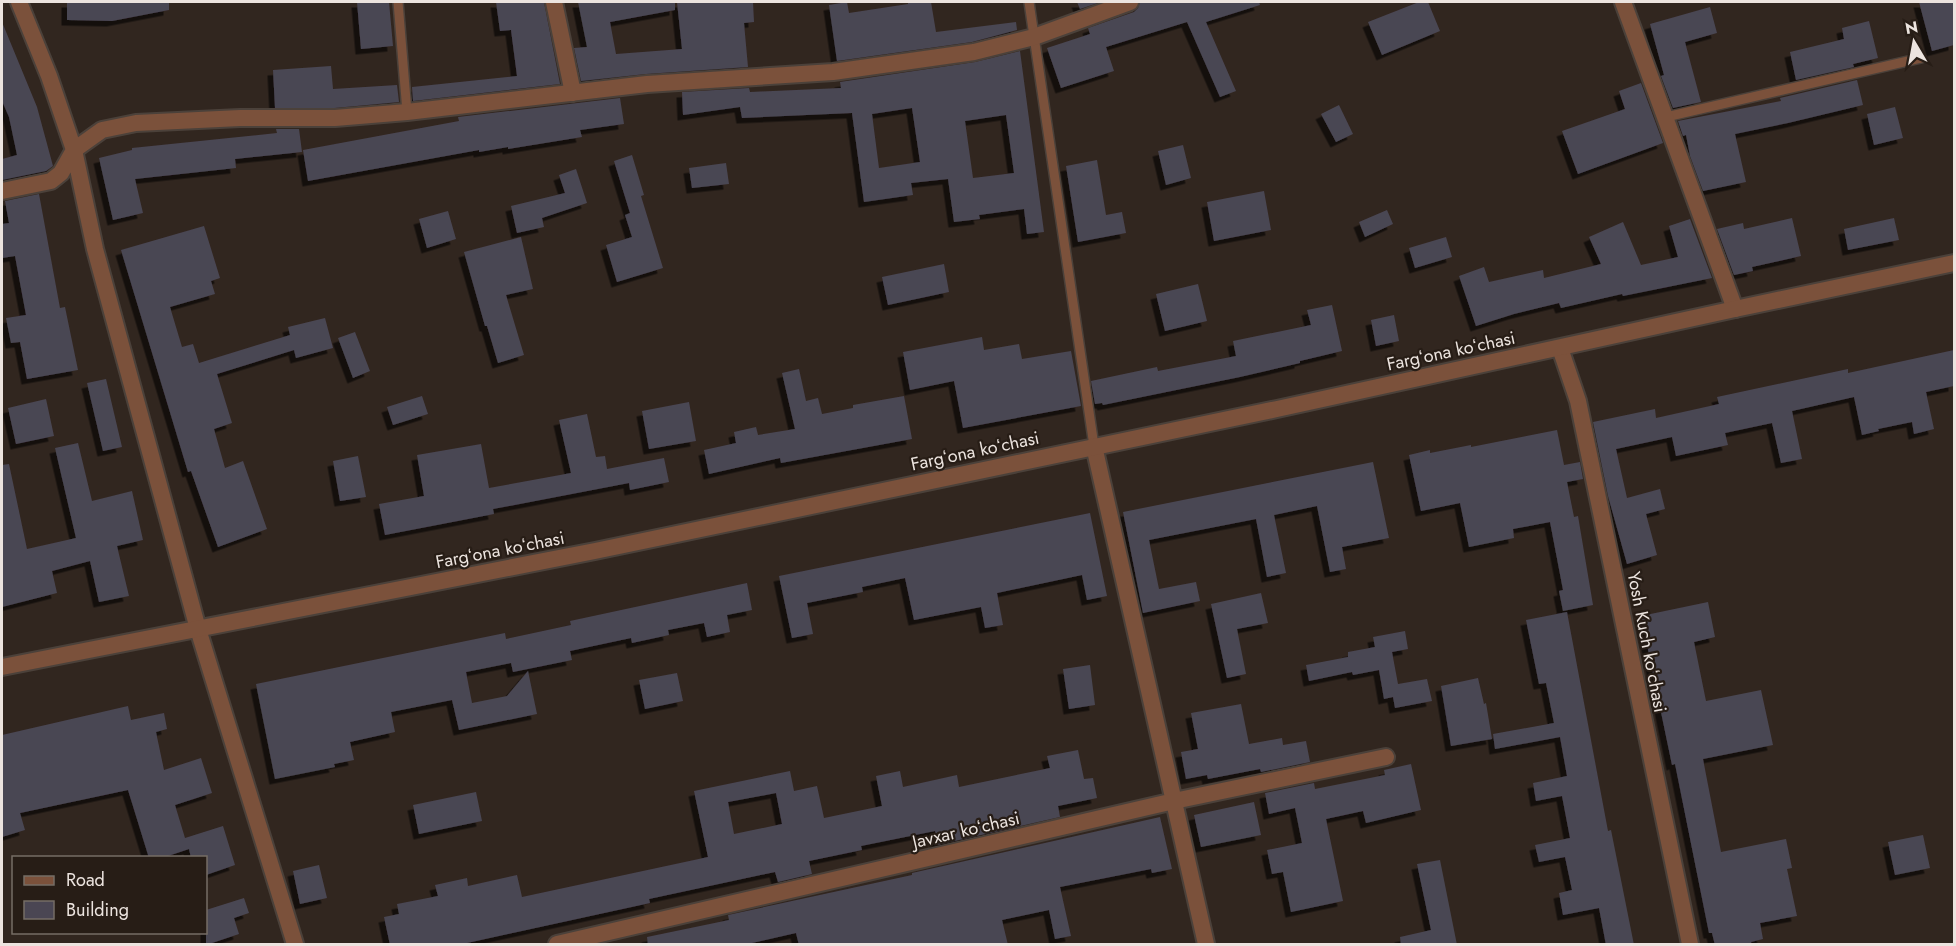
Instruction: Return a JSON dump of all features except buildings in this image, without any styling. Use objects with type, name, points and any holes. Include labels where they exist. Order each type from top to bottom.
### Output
[{"type":"street","points":[[20,2],[49,76],[74,150],[95,249],[198,629],[295,945]]},
{"type":"street","points":[[554,2],[573,93]]},
{"type":"street","points":[[2,191],[51,181],[61,173],[74,150],[102,130],[136,123],[240,118],[335,118],[407,112],[647,84],[833,72],[974,52],[1034,37],[1130,2]]},
{"type":"street","points":[[1623,2],[1735,309]]},
{"type":"street","name":"Fargʻona koʻchasi","points":[[2,667],[595,551],[1954,263]]},
{"type":"street","name":"Yosh Kuch koʻchasi","points":[[1560,348],[1578,401],[1690,945]]},
{"type":"street","points":[[1094,446],[1206,945]]},
{"type":"street","name":"Javxar koʻchasi","points":[[557,945],[1174,801],[1386,757]]},
{"type":"lane","points":[[398,2],[407,112]]},
{"type":"lane","points":[[1029,2],[1094,446]]},
{"type":"lane","points":[[1666,117],[1921,58]]}]
